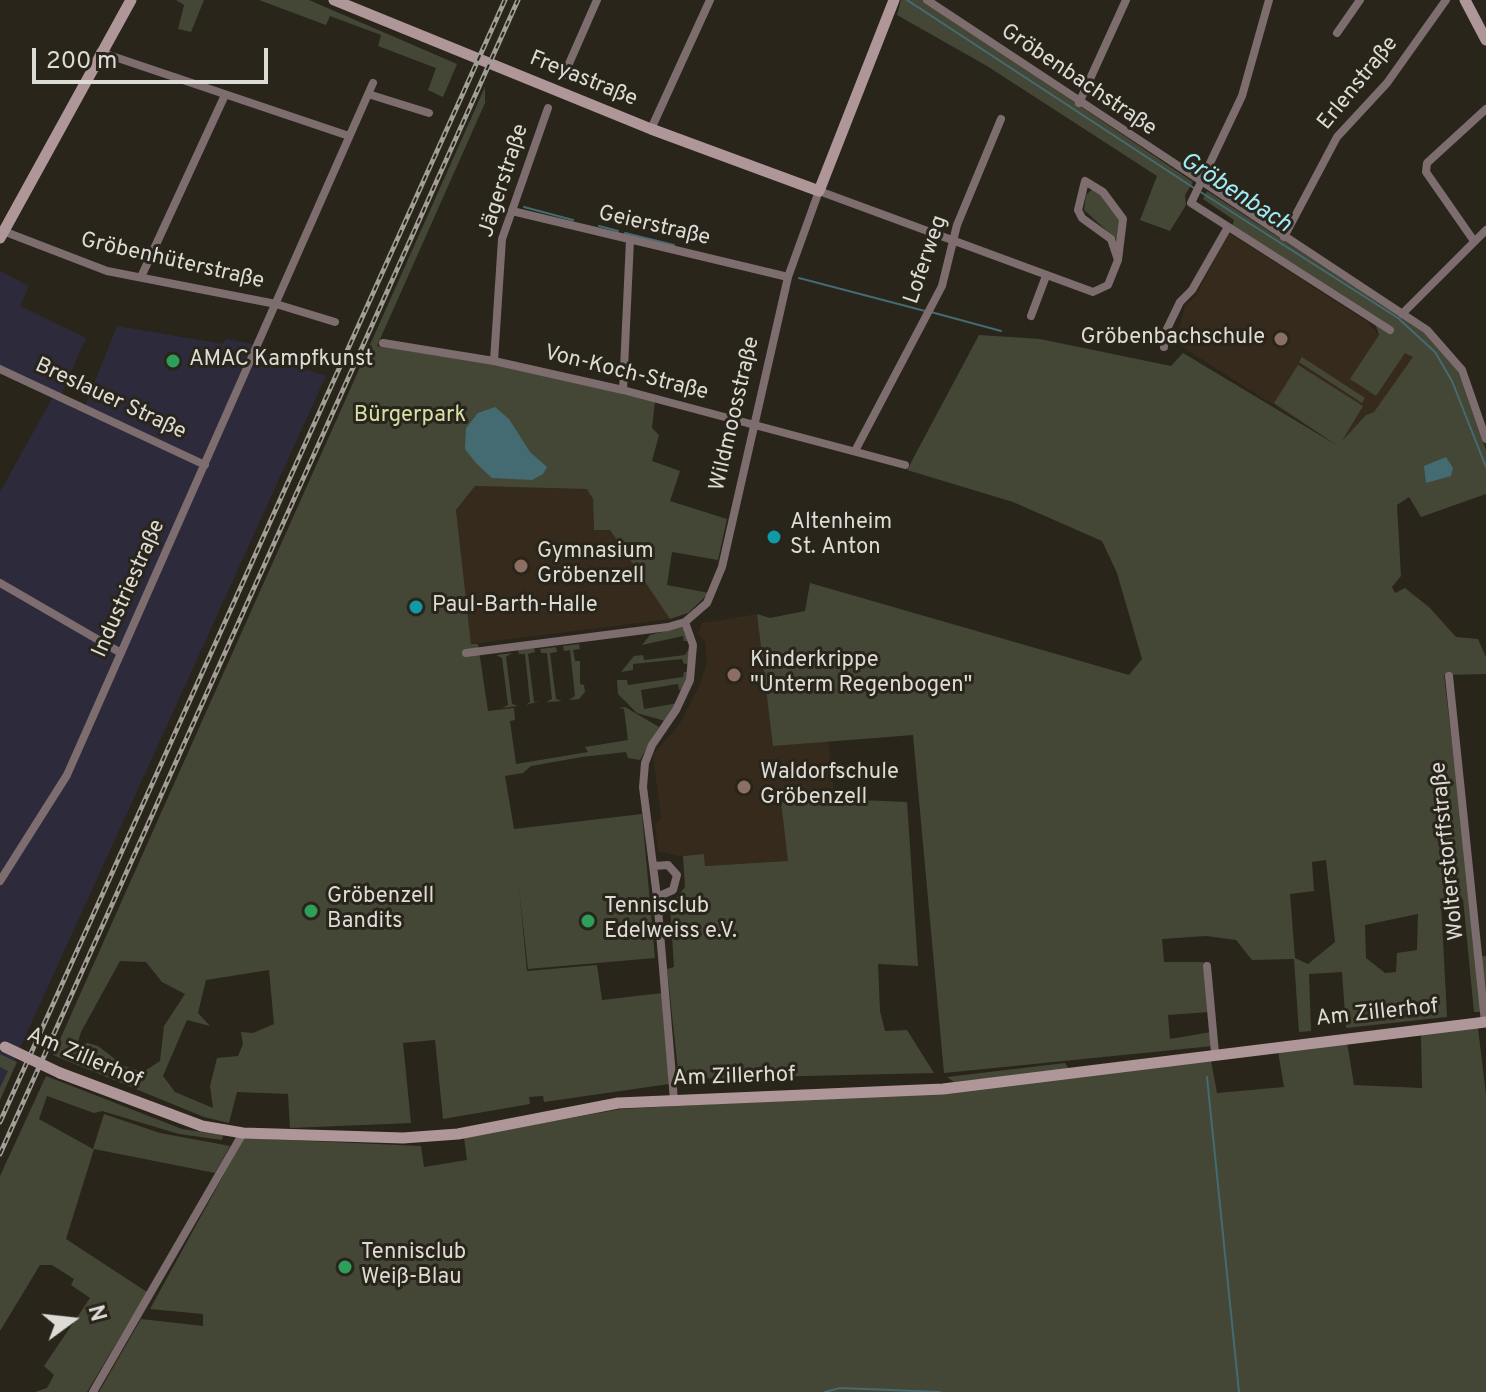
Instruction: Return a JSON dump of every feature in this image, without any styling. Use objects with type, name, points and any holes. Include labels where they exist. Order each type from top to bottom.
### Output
[{"type":"street","points":[[2,235],[131,0]]},
{"type":"street","name":"Freyastraße","points":[[334,0],[651,129],[819,191]]},
{"type":"street","points":[[564,75],[597,0]]},
{"type":"street","points":[[651,129],[710,0]]},
{"type":"street","name":"Wildmoosstraße","points":[[685,622],[713,595],[788,277],[894,0]]},
{"type":"street","name":"Gröbenbachstraße","points":[[927,0],[1079,103],[1197,190],[1284,237],[1427,330],[1458,364],[1486,439]]},
{"type":"street","points":[[1079,103],[1126,0]]},
{"type":"street","points":[[1269,0],[1242,96],[1191,203],[1390,330]]},
{"type":"street","points":[[1337,33],[1360,0]]},
{"type":"street","name":"Erlenstraße","points":[[1284,237],[1337,137],[1387,83],[1446,0]]},
{"type":"street","points":[[1465,0],[1486,40]]},
{"type":"street","points":[[100,52],[349,136]]},
{"type":"street","name":"Industriestraße","points":[[0,881],[63,783],[373,83]]},
{"type":"street","points":[[368,94],[429,113]]},
{"type":"street","points":[[141,277],[225,95]]},
{"type":"street","name":"Jägerstraße","points":[[494,361],[502,239],[548,108]]},
{"type":"street","points":[[1474,241],[1426,172],[1427,163],[1486,109]]},
{"type":"street","name":"Loferweg","points":[[855,451],[942,286],[953,243],[1001,119]]},
{"type":"street","points":[[819,191],[953,243],[1093,292],[1101,291],[1108,285],[1118,260],[1123,219],[1103,192],[1085,181],[1078,210],[1082,218],[1111,239],[1118,260]]},
{"type":"street","name":"Geierstraße","points":[[512,211],[788,277]]},
{"type":"street","points":[[1164,347],[1165,333],[1180,302],[1192,290],[1228,227]]},
{"type":"street","points":[[1402,314],[1486,230]]},
{"type":"street","name":"Gröbenhüterstraße","points":[[2,235],[71,259],[141,277],[276,304],[335,322]]},
{"type":"street","points":[[623,390],[630,240]]},
{"type":"street","points":[[1031,316],[1046,276]]},
{"type":"street","name":"Von-Koch-Straße","points":[[383,343],[494,361],[623,390],[905,465]]},
{"type":"street","name":"Breslauer Straße","points":[[0,369],[205,465]]},
{"type":"street","points":[[0,583],[121,653]]},
{"type":"street","points":[[466,653],[656,629],[685,622],[693,645],[690,680],[645,763],[643,787],[654,866],[674,1100]]},
{"type":"street","name":"Wolterstorffstraße","points":[[1449,676],[1486,1022]]},
{"type":"street","points":[[654,866],[673,868],[677,875],[673,890],[657,897]]},
{"type":"street","points":[[1207,966],[1215,1053]]},
{"type":"street","name":"Am Zillerhof","points":[[3,1045],[60,1073],[186,1122],[243,1133],[388,1138],[458,1134],[618,1103],[943,1089],[1215,1053],[1486,1022]]},
{"type":"street","points":[[93,1392],[243,1133]]},
{"type":"shaded area","name":"Gröbenbachschule","points":[[1229,233],[1366,321],[1379,335],[1414,357],[1374,412],[1366,415],[1338,446],[1176,343],[1185,306],[1195,297]]},
{"type":"shaded area","points":[[0,271],[29,286],[20,306],[86,338],[61,395],[85,406],[117,326],[223,344],[226,339],[258,345],[256,352],[326,376],[0,1092],[0,492],[55,393],[0,369]]},
{"type":"shaded area","name":"Gymnasium Gröbenzell","points":[[475,486],[588,489],[593,498],[594,530],[610,530],[670,619],[471,644],[456,510]]},
{"type":"shaded area","name":"Waldorfschule Gröbenzell","points":[[757,614],[774,746],[828,740],[835,799],[781,802],[789,861],[705,866],[704,854],[679,856],[658,851],[655,824],[661,818],[653,755],[680,723],[700,684],[707,662],[705,642],[698,634],[702,623]]},
{"type":"green space","points":[[176,0],[204,0],[191,32],[178,29],[184,5]]},
{"type":"green space","points":[[259,0],[309,0],[457,64],[443,97],[428,90],[436,68],[378,46],[381,35],[330,16],[326,25]]},
{"type":"green space","points":[[901,0],[922,0],[1193,182],[1185,195],[1186,205],[1170,231],[1140,220],[1157,176],[987,66],[897,15]]},
{"type":"green space","name":"Bürgerpark","points":[[485,87],[485,103],[377,346],[492,364],[655,401],[652,428],[659,435],[652,461],[680,471],[670,501],[727,519],[718,560],[672,552],[667,585],[709,593],[688,613],[670,619],[610,530],[594,530],[593,499],[587,489],[475,486],[456,510],[471,644],[478,644],[488,711],[514,708],[515,720],[510,721],[516,764],[588,752],[585,747],[628,740],[624,709],[618,708],[625,707],[659,727],[640,760],[628,758],[626,752],[582,757],[531,766],[523,773],[505,776],[514,829],[642,814],[655,958],[528,969],[519,888],[527,971],[597,965],[602,1000],[662,993],[669,1084],[544,1102],[543,1096],[529,1097],[530,1104],[443,1119],[435,1040],[403,1043],[411,1123],[290,1128],[288,1094],[237,1092],[229,1123],[204,1117],[53,1055]],"holes":[[[120,961],[146,962],[162,982],[185,994],[164,1026],[160,1061],[143,1072],[124,1066],[98,1046],[88,1043],[77,1045]],[[269,970],[274,1024],[253,1033],[241,1032],[243,1044],[238,1056],[217,1058],[210,1086],[213,1108],[175,1092],[163,1076],[187,1020],[210,1026],[198,1013],[206,980]]]},
{"type":"green space","points":[[1095,187],[1119,219],[1117,240],[1084,210],[1086,195]]},
{"type":"green space","points":[[1207,191],[1425,332],[1458,371],[1486,450],[1486,494],[1421,517],[1409,497],[1397,505],[1401,576],[1392,587],[1395,593],[1405,588],[1430,608],[1456,637],[1478,639],[1486,657],[1486,674],[1444,675],[1477,957],[1486,956],[1486,1012],[1474,1012],[1463,899],[1441,902],[1447,1017],[1346,1028],[1342,972],[1309,974],[1311,1031],[1299,1032],[1294,959],[1252,960],[1236,940],[1206,936],[1162,939],[1164,962],[1203,962],[1209,1012],[1168,1015],[1170,1039],[1211,1032],[1213,1046],[944,1073],[913,735],[773,746],[757,614],[770,618],[805,611],[810,583],[1129,675],[1142,659],[1117,573],[1102,541],[1013,502],[907,470],[979,335],[1040,339],[1171,366],[1183,353],[1338,446],[1274,403],[1298,365],[1363,406],[1342,441],[1366,415],[1374,412],[1413,357],[1405,353],[1376,396],[1350,379],[1379,335],[1373,317],[1232,226],[1234,220],[1203,199]],"holes":[[[1326,860],[1335,942],[1308,964],[1295,958],[1290,894],[1314,891],[1312,862]],[[1418,914],[1417,950],[1397,953],[1396,972],[1385,973],[1366,958],[1365,925]]]},
{"type":"green space","points":[[1302,357],[1365,398],[1362,403],[1299,362]]},
{"type":"green space","points":[[682,627],[687,630],[690,641],[684,641],[683,636],[642,645],[650,635]]},
{"type":"green space","points":[[579,644],[580,649],[573,650],[575,661],[580,661],[580,684],[584,685],[585,692],[579,699],[569,700],[575,696],[570,650],[564,651],[563,646]]},
{"type":"green space","points":[[556,647],[557,652],[550,653],[556,699],[562,701],[546,702],[552,699],[547,653],[541,653],[540,649]]},
{"type":"green space","points":[[534,648],[535,652],[528,654],[534,702],[540,701],[526,705],[530,702],[525,654],[519,654],[518,650]]},
{"type":"green space","points":[[689,649],[691,663],[684,664],[682,659],[633,664],[633,670],[621,672],[634,656],[643,655],[644,660],[685,655]]},
{"type":"green space","points":[[512,653],[506,657],[512,704],[518,706],[502,708],[508,705],[502,658],[496,655]]},
{"type":"green space","points":[[684,672],[688,672],[685,689],[679,690],[678,684],[641,690],[644,709],[678,703],[665,721],[637,713],[618,694],[617,680],[627,680],[628,685],[683,677]]},
{"type":"green space","points":[[835,799],[907,802],[918,966],[878,964],[880,1011],[885,1031],[907,1030],[934,1073],[679,1079],[667,969],[674,967],[670,906],[685,887],[683,856],[704,854],[705,866],[788,861],[781,802]]},
{"type":"green space","points":[[1478,1028],[1486,1095],[1486,1392],[99,1392],[141,1319],[203,1326],[203,1314],[150,1309],[244,1138],[421,1146],[424,1167],[467,1160],[464,1137],[621,1109],[957,1091],[1211,1061],[1217,1093],[1284,1087],[1278,1051],[1347,1042],[1354,1085],[1422,1088],[1421,1035]]},
{"type":"green space","points":[[0,1054],[17,1062],[0,1100],[0,1088],[8,1071],[0,1067]]},
{"type":"green space","points":[[1065,1063],[1069,1069],[954,1082],[947,1077]]},
{"type":"green space","points":[[46,1076],[182,1129],[223,1135],[222,1140],[179,1134],[102,1111],[94,1113],[47,1096],[39,1119],[93,1149],[104,1114],[160,1133],[230,1146],[215,1173],[94,1149],[66,1239],[147,1292],[87,1392],[35,1392],[47,1388],[54,1375],[44,1366],[90,1298],[71,1285],[74,1279],[52,1265],[40,1265],[0,1331],[0,1176]]},
{"type":"water","points":[[495,407],[509,419],[530,452],[547,467],[543,474],[532,480],[492,478],[465,449],[466,428],[478,413]]},
{"type":"water","points":[[1446,457],[1453,468],[1451,476],[1426,483],[1424,466]]},
{"type":"waterway","name":"Gröbenbach","points":[[907,0],[1194,188]]},
{"type":"waterway","name":"Gröbenbach","points":[[1199,191],[1398,318],[1435,352],[1452,381],[1486,467]]},
{"type":"waterway","points":[[524,207],[573,220]]},
{"type":"waterway","points":[[599,226],[618,231]]},
{"type":"waterway","points":[[625,233],[674,245]]},
{"type":"waterway","points":[[799,278],[925,311]]},
{"type":"waterway","points":[[931,312],[1001,331]]},
{"type":"waterway","points":[[1207,1077],[1239,1392]]},
{"type":"waterway","points":[[825,1392],[840,1388],[940,1392]]},
{"type":"railway","points":[[0,1122],[505,0]]},
{"type":"railway","points":[[0,1154],[518,0]]},
{"type":"place","name":"Gröbenbachschule","points":[[1281,339]]},
{"type":"place","name":"AMAC Kampfkunst","points":[[173,361]]},
{"type":"place","name":"Altenheim St. Anton","points":[[774,537]]},
{"type":"place","name":"Gymnasium Gröbenzell","points":[[521,566]]},
{"type":"place","name":"Paul-Barth-Halle","points":[[416,607]]},
{"type":"place","name":"Kinderkrippe \"Unterm Regenbogen\"","points":[[734,675]]},
{"type":"place","name":"Waldorfschule Gröbenzell","points":[[744,787]]},
{"type":"place","name":"Gröbenzell Bandits","points":[[311,911]]},
{"type":"place","name":"Tennisclub Edelweiss e.V.","points":[[588,921]]},
{"type":"place","name":"Tennisclub Weiß-Blau","points":[[345,1267]]}]
